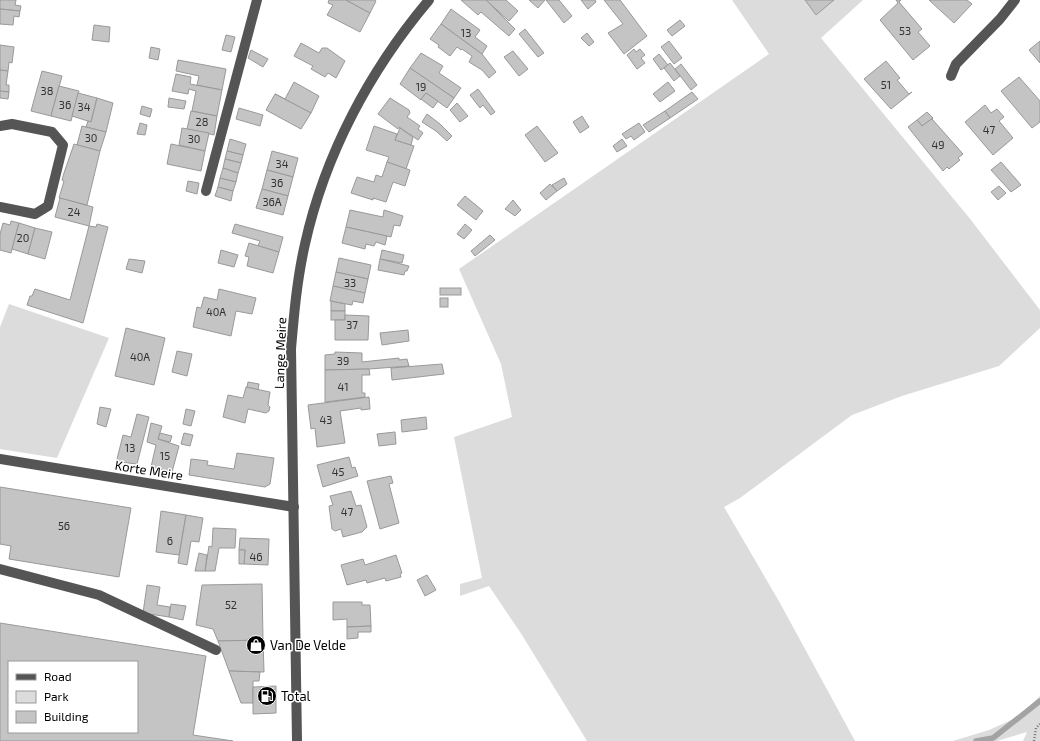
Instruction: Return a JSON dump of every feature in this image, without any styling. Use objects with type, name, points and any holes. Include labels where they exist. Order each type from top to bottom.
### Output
[{"type":"street","points":[[206,190],[257,0]]},
{"type":"street","name":"Lange Meire","points":[[297,741],[290,349],[295,296],[305,244],[319,193],[336,149],[360,100],[392,49],[409,24],[430,0]]},
{"type":"street","points":[[951,76],[956,64],[1000,19],[1015,0]]},
{"type":"street","points":[[0,126],[12,124],[52,132],[63,145],[48,206],[35,214],[0,207]]},
{"type":"street","name":"Korte Meire","points":[[0,459],[294,507]]},
{"type":"street","points":[[0,569],[99,594],[216,650]]},
{"type":"path","points":[[1034,741],[1036,728],[1040,724]]},
{"type":"green space","points":[[732,0],[863,0],[821,38],[971,220],[1040,310],[1040,328],[999,366],[902,396],[852,415],[740,498],[724,507],[780,603],[855,741],[587,741],[522,635],[489,586],[460,596],[460,584],[482,578],[454,437],[512,417],[501,364],[459,269],[769,54]]},
{"type":"green space","points":[[9,304],[109,338],[57,458],[0,449],[0,327]]},
{"type":"green space","points":[[1040,696],[1040,741],[1023,741],[1027,732],[997,741],[953,741],[989,730],[1018,717]]},
{"type":"building","points":[[0,0],[16,0],[15,5],[21,6],[20,11],[0,9]]},
{"type":"building","points":[[329,0],[346,0],[370,13],[360,32],[327,15],[333,5],[328,3]]},
{"type":"building","points":[[346,0],[374,0],[376,1],[370,13]]},
{"type":"building","points":[[461,0],[486,0],[515,29],[509,36],[481,12],[478,15]]},
{"type":"building","points":[[486,0],[506,0],[518,11],[509,21]]},
{"type":"building","points":[[529,0],[545,0],[538,8]]},
{"type":"building","points":[[546,0],[559,0],[572,16],[564,23]]},
{"type":"building","points":[[581,0],[595,0],[596,2],[588,9]]},
{"type":"building","points":[[604,0],[620,0],[647,36],[624,54],[608,33],[623,24]]},
{"type":"building","points":[[805,0],[834,0],[816,15]]},
{"type":"building","points":[[896,0],[901,0],[899,2],[922,29],[918,32],[930,46],[913,60],[880,20],[898,3]]},
{"type":"building","points":[[929,0],[967,0],[972,4],[954,23]]},
{"type":"building","points":[[0,9],[20,11],[19,17],[14,16],[13,25],[0,24]]},
{"type":"building","points":[[451,9],[480,30],[475,37],[487,46],[482,54],[441,24]]},
{"type":"building","points":[[680,20],[685,26],[672,36],[667,30]]},
{"type":"building","points":[[441,24],[482,54],[496,72],[489,78],[482,70],[469,62],[472,56],[462,49],[461,50],[457,47],[450,56],[438,47],[439,45],[430,39]]},
{"type":"building","points":[[94,25],[110,27],[109,42],[92,40]]},
{"type":"building","points":[[525,29],[544,53],[538,57],[519,34]]},
{"type":"building","points":[[587,33],[594,42],[589,46],[581,38]]},
{"type":"building","points":[[226,35],[235,37],[231,52],[222,50]]},
{"type":"building","points":[[669,41],[682,58],[674,64],[661,47]]},
{"type":"building","points":[[1040,41],[1040,63],[1029,50]]},
{"type":"building","points":[[301,43],[319,53],[322,48],[327,48],[345,61],[336,78],[328,73],[325,77],[311,69],[313,66],[294,56]]},
{"type":"building","points":[[0,45],[14,47],[12,63],[9,62],[8,71],[0,70]]},
{"type":"building","points":[[151,47],[160,49],[158,60],[149,58]]},
{"type":"building","points":[[634,49],[636,52],[640,49],[645,55],[641,58],[645,63],[637,69],[627,55]]},
{"type":"building","points":[[251,50],[268,59],[263,67],[248,58]]},
{"type":"building","points":[[513,51],[528,69],[519,76],[504,57]]},
{"type":"building","points":[[421,53],[443,66],[439,73],[461,88],[454,98],[410,68]]},
{"type":"building","points":[[659,54],[668,65],[661,70],[653,59]]},
{"type":"building","points":[[178,60],[226,69],[222,90],[197,85],[199,76],[176,71]]},
{"type":"building","points":[[886,61],[900,78],[897,80],[909,94],[912,92],[891,109],[864,79]]},
{"type":"building","points":[[670,63],[680,76],[674,81],[664,68]]},
{"type":"building","points":[[681,64],[697,85],[691,90],[675,69]]},
{"type":"building","points":[[410,68],[454,98],[447,108],[426,93],[421,100],[400,84]]},
{"type":"building","points":[[0,70],[8,71],[6,85],[9,85],[9,92],[0,91]]},
{"type":"building","points":[[42,71],[62,76],[51,116],[31,111]]},
{"type":"building","points":[[176,74],[191,77],[190,84],[222,90],[217,116],[192,111],[196,91],[189,89],[188,94],[172,91]]},
{"type":"building","points":[[1019,77],[1040,101],[1040,122],[1032,128],[1001,91]]},
{"type":"building","points":[[294,82],[319,96],[311,113],[275,94],[285,99]]},
{"type":"building","points":[[668,82],[675,91],[660,102],[653,94]]},
{"type":"building","points":[[59,86],[79,91],[71,121],[51,116]]},
{"type":"building","points":[[478,89],[495,112],[491,115],[483,105],[480,108],[470,95]]},
{"type":"building","points":[[0,91],[9,92],[8,99],[0,98]]},
{"type":"building","points":[[692,92],[698,99],[670,118],[665,111]]},
{"type":"building","points":[[78,93],[97,98],[91,122],[72,116]]},
{"type":"building","points":[[426,93],[438,101],[433,108],[421,99]]},
{"type":"building","points":[[275,94],[311,113],[301,129],[266,110]]},
{"type":"building","points":[[97,98],[113,103],[106,132],[86,127],[88,121],[91,122]]},
{"type":"building","points":[[169,98],[186,101],[184,109],[168,107]]},
{"type":"building","points":[[390,98],[409,110],[410,113],[407,117],[420,126],[418,129],[423,133],[418,140],[399,127],[398,129],[378,114]]},
{"type":"building","points":[[457,103],[468,116],[460,122],[450,110]]},
{"type":"building","points":[[985,105],[991,113],[997,109],[1004,117],[999,121],[1013,138],[993,155],[965,122]]},
{"type":"building","points":[[142,106],[152,109],[150,117],[140,114]]},
{"type":"building","points":[[239,108],[263,115],[260,126],[236,119]]},
{"type":"building","points":[[191,111],[217,116],[214,135],[187,129]]},
{"type":"building","points":[[665,111],[670,118],[649,132],[643,125]]},
{"type":"building","points":[[927,112],[933,118],[922,126],[917,120]]},
{"type":"building","points":[[427,114],[452,136],[447,141],[436,131],[422,122]]},
{"type":"building","points":[[582,116],[589,127],[580,133],[573,122]]},
{"type":"building","points":[[933,118],[932,119],[963,154],[958,158],[960,160],[949,169],[947,167],[943,171],[908,127],[917,120],[922,126]]},
{"type":"building","points":[[140,123],[147,125],[145,135],[137,134]]},
{"type":"building","points":[[639,123],[645,132],[634,140],[631,136],[626,139],[622,134]]},
{"type":"building","points":[[82,126],[106,132],[100,151],[77,145]]},
{"type":"building","points":[[374,126],[397,134],[395,140],[414,146],[406,169],[387,162],[389,157],[366,150]]},
{"type":"building","points":[[537,126],[558,153],[545,162],[525,135]]},
{"type":"building","points":[[182,128],[209,133],[205,151],[179,145]]},
{"type":"building","points":[[400,128],[413,137],[411,145],[395,140]]},
{"type":"building","points":[[230,139],[246,144],[243,155],[227,151]]},
{"type":"building","points":[[622,139],[627,146],[617,152],[613,146]]},
{"type":"building","points":[[74,144],[100,151],[87,205],[59,198],[64,181],[62,180]]},
{"type":"building","points":[[171,144],[205,151],[201,171],[167,164]]},
{"type":"building","points":[[227,151],[243,155],[241,163],[225,159]]},
{"type":"building","points":[[272,151],[298,158],[293,177],[267,170]]},
{"type":"building","points":[[225,159],[241,163],[238,173],[223,168]]},
{"type":"building","points":[[387,162],[410,170],[405,186],[393,182],[386,202],[373,198],[373,200],[351,193],[357,177],[374,182],[376,175],[382,177]]},
{"type":"building","points":[[1001,162],[1021,185],[1011,192],[991,170]]},
{"type":"building","points":[[223,168],[238,173],[236,182],[220,178]]},
{"type":"building","points":[[267,170],[293,177],[288,196],[262,189]]},
{"type":"building","points":[[220,178],[236,182],[233,191],[218,187]]},
{"type":"building","points":[[564,178],[567,184],[557,191],[552,185]]},
{"type":"building","points":[[188,181],[199,183],[197,194],[186,191]]},
{"type":"building","points":[[550,184],[557,191],[546,200],[540,193]]},
{"type":"building","points":[[999,186],[1006,193],[998,200],[991,192]]},
{"type":"building","points":[[218,187],[233,191],[231,201],[215,196]]},
{"type":"building","points":[[262,189],[288,196],[283,215],[256,208]]},
{"type":"building","points":[[465,196],[483,211],[476,220],[457,205]]},
{"type":"building","points":[[60,198],[93,207],[89,226],[55,217]]},
{"type":"building","points":[[513,200],[521,210],[515,216],[505,209]]},
{"type":"building","points":[[350,210],[383,217],[384,210],[403,216],[400,226],[394,225],[391,237],[346,227]]},
{"type":"building","points":[[11,221],[19,223],[11,253],[0,250],[0,234],[3,223],[10,225]]},
{"type":"building","points":[[19,223],[35,228],[28,254],[12,249]]},
{"type":"building","points":[[97,224],[108,227],[83,323],[27,305],[30,296],[32,296],[35,289],[70,300],[89,226],[96,227]]},
{"type":"building","points":[[235,224],[283,237],[279,252],[258,246],[260,241],[232,233]]},
{"type":"building","points":[[465,224],[472,230],[464,239],[457,234]]},
{"type":"building","points":[[346,227],[387,236],[385,245],[376,242],[374,246],[366,244],[365,249],[342,243]]},
{"type":"building","points":[[35,228],[52,232],[45,259],[28,254]]},
{"type":"building","points":[[490,235],[495,240],[475,256],[471,251]]},
{"type":"building","points":[[249,243],[279,252],[273,273],[247,266],[249,257],[245,256]]},
{"type":"building","points":[[221,250],[238,255],[234,267],[218,263]]},
{"type":"building","points":[[382,250],[404,255],[402,263],[380,259]]},
{"type":"building","points":[[339,258],[371,265],[368,279],[336,272]]},
{"type":"building","points":[[129,259],[145,261],[142,273],[126,269]]},
{"type":"building","points":[[380,259],[409,266],[404,275],[378,270]]},
{"type":"building","points":[[336,272],[368,279],[365,293],[333,286]]},
{"type":"building","points":[[333,286],[365,293],[363,303],[353,301],[352,305],[330,301]]},
{"type":"building","points":[[440,288],[461,288],[461,295],[440,295]]},
{"type":"building","points":[[219,289],[256,298],[252,314],[236,311],[231,336],[193,327],[197,307],[201,308],[204,297],[217,300]]},
{"type":"building","points":[[440,298],[448,298],[448,307],[440,307]]},
{"type":"building","points":[[331,301],[345,304],[345,311],[331,311]]},
{"type":"building","points":[[331,311],[345,311],[345,320],[331,320]]},
{"type":"building","points":[[345,315],[369,316],[368,340],[335,340],[335,320],[345,320]]},
{"type":"building","points":[[126,328],[165,338],[154,385],[115,376]]},
{"type":"building","points":[[408,330],[409,341],[382,345],[380,333]]},
{"type":"building","points":[[177,351],[192,354],[187,376],[172,372]]},
{"type":"building","points":[[335,352],[362,353],[362,362],[399,358],[399,360],[407,359],[409,366],[325,370],[325,355],[335,354]]},
{"type":"building","points":[[442,364],[444,374],[392,380],[391,368]]},
{"type":"building","points":[[369,369],[370,375],[362,375],[362,393],[365,393],[365,397],[325,402],[325,370]]},
{"type":"building","points":[[248,382],[259,384],[258,390],[247,387]]},
{"type":"building","points":[[246,387],[270,392],[268,405],[270,407],[269,411],[266,413],[248,409],[245,423],[223,417],[228,395],[243,398]]},
{"type":"building","points":[[369,397],[370,409],[361,410],[361,408],[340,411],[345,443],[317,447],[315,428],[311,429],[308,405]]},
{"type":"building","points":[[100,407],[111,409],[106,427],[97,424]]},
{"type":"building","points":[[186,409],[195,411],[191,426],[183,424]]},
{"type":"building","points":[[137,414],[149,417],[137,464],[120,462],[117,459],[123,435],[131,437]]},
{"type":"building","points":[[426,417],[427,429],[402,432],[401,420]]},
{"type":"building","points":[[151,423],[162,426],[158,439],[179,446],[172,472],[151,467],[156,445],[147,442]]},
{"type":"building","points":[[395,432],[396,444],[379,446],[377,434]]},
{"type":"building","points":[[160,433],[172,436],[170,442],[158,439]]},
{"type":"building","points":[[184,433],[193,435],[190,446],[181,444]]},
{"type":"building","points":[[237,453],[274,458],[270,484],[265,487],[189,475],[191,459],[208,461],[207,465],[234,469]]},
{"type":"building","points":[[349,457],[352,468],[355,467],[358,476],[323,487],[317,465]]},
{"type":"building","points":[[391,476],[393,483],[389,484],[399,523],[380,529],[367,481]]},
{"type":"building","points":[[0,487],[131,508],[119,577],[9,559],[11,546],[0,544]]},
{"type":"building","points":[[351,491],[356,506],[361,505],[367,527],[362,532],[343,537],[341,529],[335,531],[332,529],[329,506],[333,505],[330,496]]},
{"type":"building","points":[[161,511],[186,515],[179,555],[156,552]]},
{"type":"building","points":[[186,515],[203,518],[199,542],[191,541],[187,565],[178,563]]},
{"type":"building","points":[[213,528],[236,529],[235,548],[219,548],[215,571],[205,571],[209,546],[212,547]]},
{"type":"building","points":[[240,538],[269,539],[268,565],[244,564],[245,550],[239,550]]},
{"type":"building","points":[[239,550],[245,550],[244,564],[239,564]]},
{"type":"building","points":[[199,553],[207,555],[205,571],[195,571]]},
{"type":"building","points":[[396,555],[402,573],[400,574],[401,577],[386,581],[385,578],[367,583],[366,580],[347,585],[341,565],[363,559],[365,565]]},
{"type":"building","points":[[427,575],[436,590],[425,596],[417,580]]},
{"type":"building","points":[[262,584],[263,640],[218,641],[213,629],[196,625],[202,585]]},
{"type":"building","points":[[147,585],[160,587],[157,605],[170,607],[169,617],[143,613]]},
{"type":"building","points":[[333,602],[362,602],[362,605],[370,605],[371,626],[347,627],[347,619],[333,620]]},
{"type":"building","points":[[171,604],[186,606],[183,620],[169,617]]},
{"type":"building","points":[[0,623],[206,656],[193,735],[233,741],[0,741]]},
{"type":"building","points":[[371,626],[371,632],[358,632],[358,638],[347,639],[347,627]]},
{"type":"building","points":[[263,640],[264,672],[229,671],[218,641]]},
{"type":"building","points":[[229,671],[260,672],[259,681],[253,681],[253,703],[241,703]]},
{"type":"building","points":[[276,686],[276,713],[253,714],[253,687]]},
{"type":"waterway","points":[[976,741],[993,738],[1040,701]]},
{"type":"place","name":"Van De Velde","points":[[256,645]]},
{"type":"place","name":"Total","points":[[267,696]]}]
